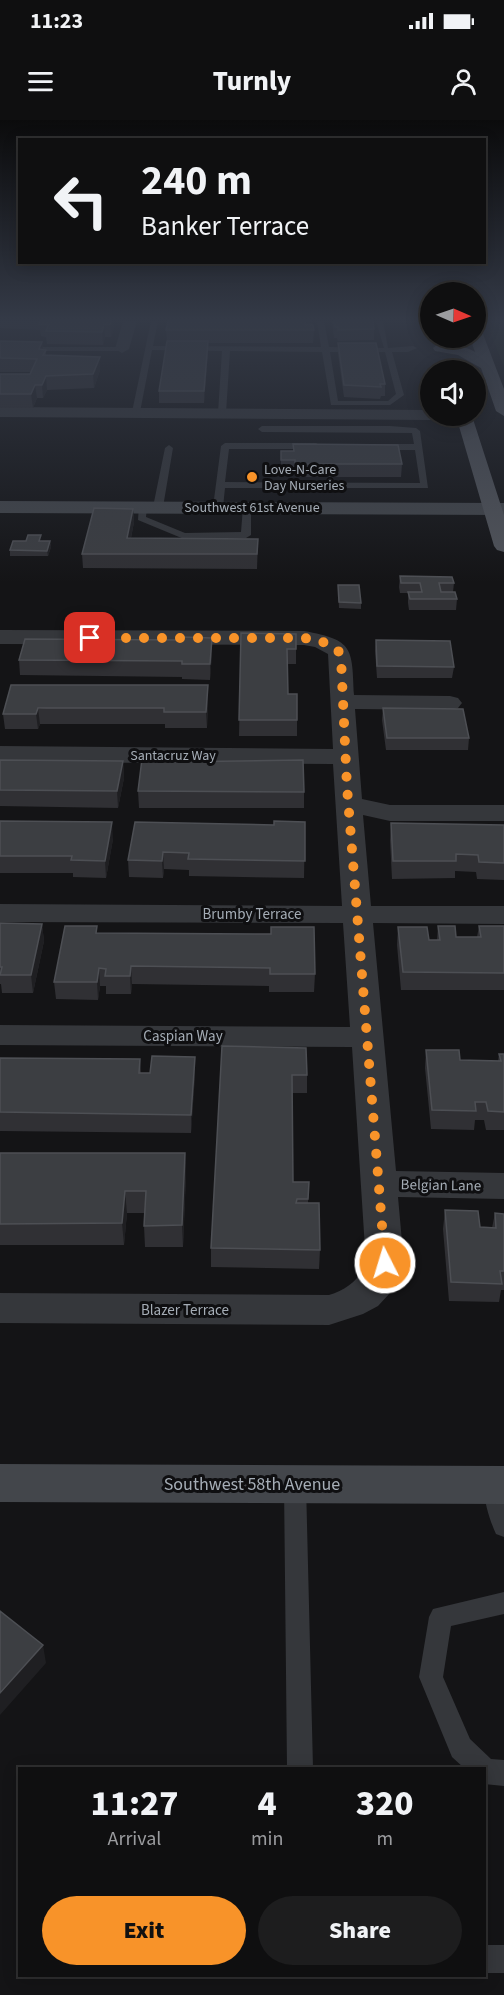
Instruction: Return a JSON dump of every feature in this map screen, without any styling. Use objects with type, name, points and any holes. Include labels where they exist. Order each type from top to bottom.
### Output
[{"type":"main road","points":[[468,426],[498,509],[504,546]]},
{"type":"street","points":[[0,412],[222,413],[265,422],[334,409],[420,414]]},
{"type":"street","points":[[265,422],[279,419],[420,418]]},
{"type":"street","name":"Southwest 61st Avenue","points":[[0,507],[498,509]]},
{"type":"street","points":[[0,637],[304,638],[321,641],[338,650],[341,658],[345,757],[378,1184]]},
{"type":"street","points":[[342,702],[450,703]]},
{"type":"street","name":"Santacruz Way","points":[[0,754],[345,757]]},
{"type":"street","points":[[349,804],[390,796],[504,795]]},
{"type":"street","points":[[349,804],[390,813],[504,813]]},
{"type":"street","name":"Brumby Terrace","points":[[0,913],[504,915]]},
{"type":"street","name":"Caspian Way","points":[[0,1035],[367,1037]]},
{"type":"street","name":"Belgian Lane","points":[[378,1184],[504,1186]]},
{"type":"street","name":"Blazer Terrace","points":[[0,1308],[309,1311],[329,1310],[349,1304],[366,1295],[379,1281],[385,1263],[378,1184]]},
{"type":"street","name":"Southwest 58th Avenue","points":[[0,1483],[499,1485]]},
{"type":"lane","points":[[222,408],[222,413]]},
{"type":"lane","points":[[334,409],[339,408]]},
{"type":"lane","points":[[222,485],[425,486],[416,431],[265,422]]},
{"type":"lane","points":[[218,507],[225,446],[328,446]]},
{"type":"lane","points":[[362,446],[419,447]]},
{"type":"lane","points":[[169,448],[150,507],[141,518],[184,536],[246,535],[248,507]]},
{"type":"lane","points":[[295,1484],[300,1767]]},
{"type":"lane","points":[[499,1485],[504,1527]]},
{"type":"lane","points":[[480,1767],[461,1748],[431,1677],[441,1617],[504,1603]]},
{"type":"lane","points":[[486,1770],[504,1773]]},
{"type":"lane","points":[[486,1959],[504,1959]]},
{"type":"building","points":[[293,444],[398,445],[402,464],[295,464],[295,460],[281,460],[281,451],[294,451]]},
{"type":"building","points":[[94,508],[133,509],[127,538],[258,539],[257,554],[82,554]]},
{"type":"building","points":[[28,535],[41,535],[39,541],[50,541],[47,551],[10,550],[13,541],[26,541]]},
{"type":"building","points":[[400,576],[452,577],[454,583],[439,583],[441,592],[455,592],[457,599],[410,599],[408,592],[422,592],[420,583],[401,583]]},
{"type":"building","points":[[338,585],[359,585],[361,603],[339,602]]},
{"type":"building","points":[[241,633],[296,634],[296,649],[287,649],[288,694],[297,694],[297,720],[239,720]]},
{"type":"building","points":[[182,637],[212,638],[210,664],[182,664],[182,661],[19,660],[25,639],[182,640]]},
{"type":"building","points":[[376,640],[450,641],[454,667],[377,666]]},
{"type":"building","points":[[11,685],[208,685],[206,712],[164,712],[164,708],[38,708],[36,714],[3,714]]},
{"type":"building","points":[[383,708],[463,709],[469,738],[387,738]]},
{"type":"building","points":[[142,759],[172,759],[172,762],[303,760],[304,792],[138,791]]},
{"type":"building","points":[[0,760],[123,761],[117,791],[0,790]]},
{"type":"building","points":[[0,821],[112,822],[105,861],[71,860],[72,856],[0,856]]},
{"type":"building","points":[[274,821],[305,822],[305,861],[188,859],[189,853],[163,852],[162,861],[128,860],[135,822],[274,825]]},
{"type":"building","points":[[391,823],[504,825],[504,863],[479,862],[478,855],[456,854],[456,861],[393,861]]},
{"type":"building","points":[[0,923],[42,924],[31,975],[0,975],[2,967],[0,967]]},
{"type":"building","points":[[65,926],[97,926],[96,933],[271,934],[271,927],[314,927],[315,974],[270,974],[270,968],[131,966],[130,976],[105,976],[106,969],[99,968],[97,982],[54,982]]},
{"type":"building","points":[[438,926],[455,926],[456,937],[481,937],[479,926],[504,926],[504,973],[403,972],[398,927],[427,927],[429,940],[440,940]]},
{"type":"building","points":[[222,1046],[306,1048],[307,1075],[292,1075],[293,1182],[309,1182],[308,1199],[297,1199],[296,1203],[319,1203],[320,1250],[211,1248]]},
{"type":"building","points":[[426,1050],[459,1050],[460,1060],[501,1061],[499,1054],[504,1054],[504,1112],[488,1111],[486,1102],[475,1102],[476,1111],[432,1110]]},
{"type":"building","points":[[152,1056],[195,1057],[191,1115],[0,1112],[0,1058],[140,1059],[139,1073],[150,1073]]},
{"type":"building","points":[[0,1153],[185,1153],[182,1225],[144,1226],[146,1191],[125,1191],[122,1223],[0,1224]]},
{"type":"building","points":[[445,1210],[478,1211],[480,1227],[496,1228],[495,1213],[504,1214],[504,1271],[500,1271],[502,1284],[451,1282]]},
{"type":"building","points":[[0,1611],[43,1645],[0,1693]]},
{"type":"place","name":"Love-N-Care Day Nurseries","points":[[252,477]]},
{"type":"route","points":[[90,638],[304,638],[321,641],[338,650],[341,658],[347,787],[385,1263]]}]
